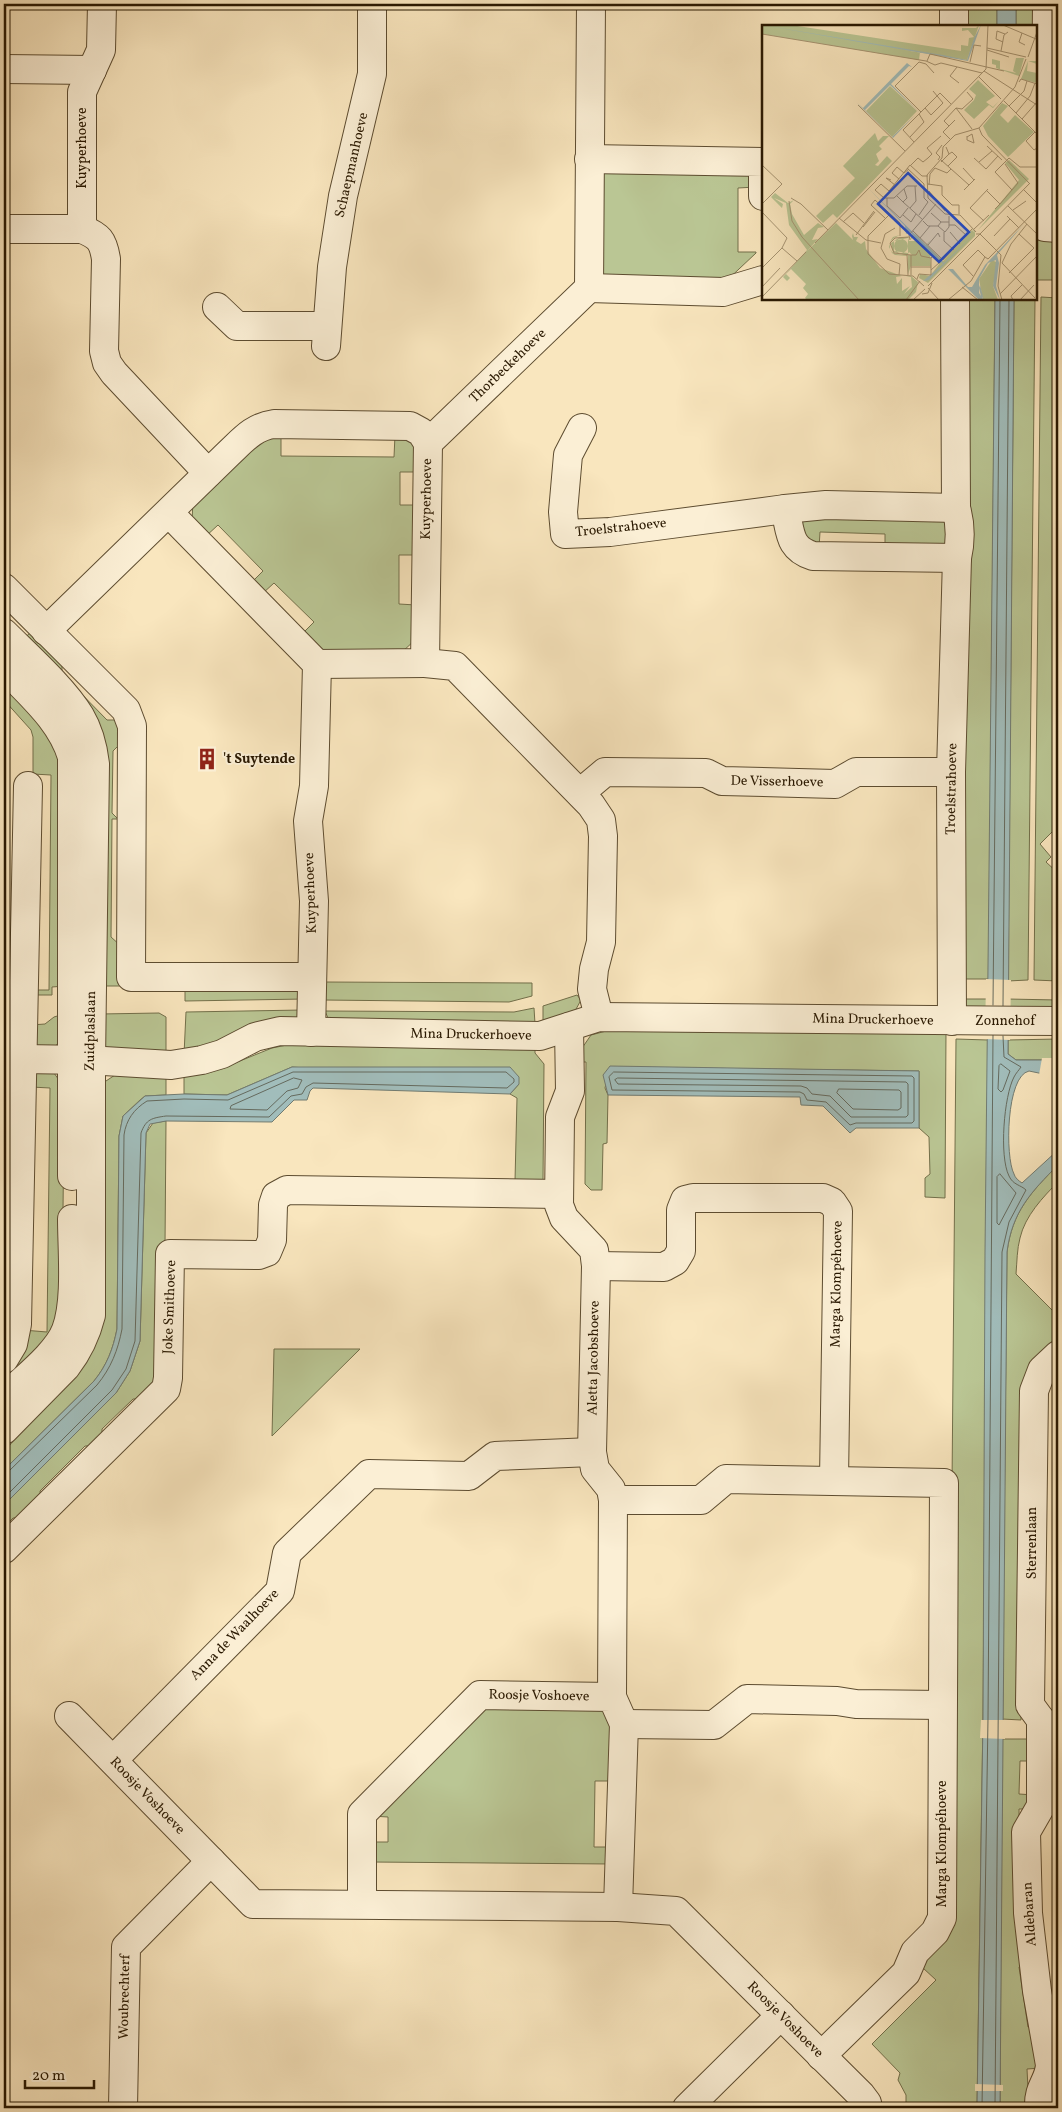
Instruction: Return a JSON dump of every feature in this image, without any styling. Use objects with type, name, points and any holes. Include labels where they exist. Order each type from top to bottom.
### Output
[{"type":"street","name":"Kuyperhoeve","points":[[82,229],[82,92],[101,50],[102,4]]},
{"type":"street","name":"Schaepmanhoeve","points":[[217,307],[237,326],[326,336],[332,267],[343,196],[372,74],[372,4]]},
{"type":"street","points":[[591,4],[588,288],[723,292],[762,280]]},
{"type":"street","points":[[954,4],[954,25]]},
{"type":"street","points":[[1047,4],[1045,227],[1058,228]]},
{"type":"street","points":[[4,69],[92,70]]},
{"type":"street","points":[[589,159],[762,162]]},
{"type":"street","points":[[4,229],[82,229],[96,235],[104,245],[106,259],[104,351],[107,363],[114,373],[208,473]]},
{"type":"street","name":"Thorbeckehoeve","points":[[428,443],[588,288]]},
{"type":"street","name":"Troelstrahoeve","points":[[954,300],[956,508],[960,523],[960,544],[957,558],[951,772],[965,1021]]},
{"type":"street","name":"Kuyperhoeve","points":[[46,631],[251,432],[261,426],[274,424],[410,426],[421,432],[428,443],[425,663]]},
{"type":"street","name":"Troelstrahoeve","points":[[582,428],[568,455],[563,512],[565,534],[610,532],[826,505],[956,508]]},
{"type":"street","points":[[785,509],[793,542],[801,552],[813,556],[957,558]]},
{"type":"street","points":[[169,513],[317,664],[425,663],[455,666],[580,793],[601,820],[603,836],[601,942],[594,969],[592,989],[599,1017]]},
{"type":"street","points":[[4,588],[126,710],[132,726],[131,977],[312,976]]},
{"type":"street","name":"Zuidplaslaan","points":[[4,633],[68,699],[80,716],[93,748],[95,764],[71,1306],[66,1331],[57,1344],[4,1398]]},
{"type":"street","name":"Kuyperhoeve","points":[[311,1032],[314,901],[308,821],[314,786],[317,664]]},
{"type":"street","name":"Zuidplaslaan","points":[[4,667],[57,724],[67,740],[72,757],[91,1315],[82,1345],[75,1356],[4,1430]]},
{"type":"street","name":"De Visserhoeve","points":[[580,793],[605,772],[706,773],[722,781],[835,784],[856,772],[951,772]]},
{"type":"street","points":[[4,1359],[13,1344],[17,1324],[28,786]]},
{"type":"street","name":"Mina Druckerhoeve","points":[[22,1059],[171,1065],[202,1060],[222,1054],[255,1037],[280,1031],[540,1036],[599,1017],[965,1021]]},
{"type":"street","name":"Zonnehof","points":[[965,1021],[1058,1022]]},
{"type":"street","name":"Aletta Jacobshoeve","points":[[569,1027],[570,1090],[560,1117],[559,1205],[564,1218],[594,1250],[596,1266],[592,1452],[595,1469],[611,1489],[612,1500],[612,1697]]},
{"type":"street","name":"Joke Smithoeve","points":[[4,1549],[166,1389],[168,1378],[170,1254],[259,1255],[267,1252],[272,1240],[273,1206],[276,1196],[287,1190],[559,1194]]},
{"type":"street","name":"Marga Klompéhoeve","points":[[596,1266],[664,1267],[675,1261],[681,1252],[681,1210],[685,1200],[693,1198],[822,1198],[832,1202],[838,1211],[834,1480]]},
{"type":"street","name":"Sterrenlaan","points":[[1050,1721],[1030,1705],[1034,1391],[1042,1370],[1058,1354]]},
{"type":"street","name":"Anna de Waalhoeve","points":[[112,1760],[280,1591],[287,1553],[369,1474],[469,1476],[494,1456],[592,1452]]},
{"type":"street","name":"Marga Klompéhoeve","points":[[612,1500],[702,1500],[726,1479],[944,1483],[942,1918],[935,1932],[915,1952],[906,1973],[821,2056]]},
{"type":"street","name":"Roosje Voshoeve","points":[[362,1904],[362,1814],[480,1695],[612,1697]]},
{"type":"street","points":[[612,1697],[624,1724],[618,1907]]},
{"type":"street","points":[[624,1724],[714,1726],[747,1699],[837,1700],[856,1704],[942,1705]]},
{"type":"street","name":"Roosje Voshoeve","points":[[69,1716],[253,1904],[618,1907],[676,1911],[861,2095],[867,2102],[868,2108]]},
{"type":"street","name":"Aldebaran","points":[[1039,2108],[1038,2097],[1040,2088],[1049,2073],[1050,2065],[1037,1991],[1028,1913],[1026,1832],[1041,1806],[1050,1721]]},
{"type":"street","name":"Woubrechterf","points":[[123,2108],[126,1947],[211,1861]]},
{"type":"street","points":[[687,2108],[781,2015]]},
{"type":"green space","points":[[966,4],[997,4],[997,25],[966,25]]},
{"type":"green space","points":[[1016,4],[1040,4],[1058,238],[1058,280],[1037,280],[1037,25],[1016,25]]},
{"type":"green space","points":[[609,168],[743,168],[756,181],[756,187],[738,188],[738,252],[756,253],[722,285],[604,277],[596,267],[598,180]]},
{"type":"green space","points":[[1041,297],[1058,298],[1058,826],[1040,844],[1051,857],[1046,862],[1058,873],[1058,900],[1055,904],[1058,907],[1058,981],[1034,980]]},
{"type":"green space","points":[[964,300],[995,300],[989,979],[957,979]]},
{"type":"green space","points":[[1014,300],[1035,300],[1028,980],[1008,981]]},
{"type":"green space","points":[[281,433],[281,456],[394,457],[395,435],[404,435],[418,449],[418,472],[400,472],[400,505],[418,505],[417,555],[399,555],[399,604],[416,605],[416,639],[401,653],[317,652],[301,635],[314,622],[274,583],[262,594],[251,583],[263,571],[218,525],[205,537],[192,524],[193,498],[254,438]]},
{"type":"green space","points":[[943,515],[955,536],[940,549],[885,549],[885,534],[820,532],[819,548],[805,548],[798,528],[808,516]]},
{"type":"green space","points":[[31,632],[62,663],[62,674],[107,720],[118,720],[122,742],[113,751],[112,813],[118,819],[112,819],[111,937],[121,946],[120,986],[99,986],[101,774],[19,643]]},
{"type":"green space","points":[[4,676],[59,739],[65,986],[52,987],[52,995],[31,995],[31,990],[49,990],[51,775],[33,774],[33,737],[31,730],[4,700]]},
{"type":"green space","points":[[324,982],[532,983],[532,996],[509,1002],[323,1000]]},
{"type":"green space","points":[[185,987],[305,989],[305,999],[185,1001]]},
{"type":"green space","points":[[577,995],[581,1000],[575,1011],[543,1024],[543,1006]]},
{"type":"green space","points":[[959,999],[989,999],[989,1010],[968,1010]]},
{"type":"green space","points":[[1007,999],[1058,1000],[1058,1012],[1007,1010]]},
{"type":"green space","points":[[534,1008],[535,1024],[328,1018],[325,1011],[514,1012]]},
{"type":"green space","points":[[303,1010],[298,1020],[184,1055],[186,1012]]},
{"type":"green space","points":[[159,1013],[166,1017],[166,1054],[110,1051],[104,1046],[100,1014]]},
{"type":"green space","points":[[64,1014],[60,1042],[55,1046],[41,1049],[34,1044],[31,1025],[45,1024],[54,1017]]},
{"type":"green space","points":[[614,1029],[946,1031],[945,1198],[925,1197],[925,1178],[930,1174],[929,1137],[919,1128],[919,1071],[610,1067],[605,1088],[608,1095],[607,1143],[603,1144],[602,1190],[591,1190],[585,1184],[586,1062],[578,1062],[578,1054],[591,1035]]},
{"type":"green space","points":[[956,1039],[988,1040],[983,1718],[977,2108],[906,2108],[906,2095],[898,2080],[900,2073],[872,2044],[936,1980],[923,1968],[926,1954],[948,1933]]},
{"type":"green space","points":[[1058,1039],[1058,1060],[1016,1060],[1008,1054],[1008,1040]]},
{"type":"green space","points":[[292,1044],[535,1046],[535,1053],[544,1064],[543,1181],[515,1181],[517,1098],[510,1094],[519,1084],[292,1067],[227,1095],[184,1094],[184,1076],[225,1067],[272,1048]]},
{"type":"green space","points":[[48,1069],[54,1073],[61,1083],[64,1116],[62,1307],[54,1333],[4,1390],[4,1369],[23,1330],[47,1332],[50,1088],[31,1087],[32,1074]]},
{"type":"green space","points":[[115,1075],[166,1075],[166,1095],[145,1096],[123,1116],[119,1136],[117,1329],[114,1343],[106,1363],[94,1381],[4,1470],[4,1452],[64,1380],[103,1083]]},
{"type":"green space","points":[[166,1121],[165,1246],[160,1374],[146,1399],[133,1399],[102,1429],[102,1441],[97,1446],[85,1446],[40,1491],[41,1500],[24,1517],[13,1518],[4,1527],[4,1505],[116,1393],[130,1371],[140,1341],[146,1133],[153,1123]]},
{"type":"green space","points":[[1058,1165],[1058,1182],[1030,1215],[1022,1230],[1018,1251],[1016,1274],[1058,1316],[1058,1345],[1024,1378],[1021,1720],[1002,1719],[1007,1252],[1013,1225],[1018,1214],[1039,1184]]},
{"type":"green space","points":[[274,1349],[360,1349],[272,1436]]},
{"type":"green space","points":[[484,1706],[601,1707],[614,1720],[613,1781],[595,1781],[594,1847],[613,1847],[611,1864],[371,1862],[371,1842],[388,1842],[388,1817],[371,1816]]},
{"type":"green space","points":[[1002,1739],[1035,1739],[1035,1761],[1020,1761],[1019,1794],[1034,1795],[1026,1809],[1019,1809],[1020,1886],[1027,1966],[1019,1967],[1028,2027],[1037,2027],[1042,2068],[1027,2069],[1029,2108],[1000,2108]]},
{"type":"water","points":[[997,4],[1016,4],[1016,25],[997,25]]},
{"type":"water","points":[[995,300],[1014,300],[1008,1054],[1016,1060],[1058,1060],[1058,1077],[1029,1071],[1021,1076],[1012,1101],[1009,1118],[1009,1151],[1015,1175],[1022,1183],[1058,1150],[1058,1165],[1039,1184],[1018,1214],[1013,1225],[1007,1252],[1000,2108],[977,2108],[983,1718],[985,1252]]},
{"type":"water","points":[[610,1066],[919,1071],[919,1128],[856,1128],[850,1133],[823,1106],[801,1105],[800,1097],[608,1095],[603,1075]]},
{"type":"water","points":[[292,1067],[510,1067],[519,1077],[519,1084],[510,1094],[313,1088],[307,1100],[294,1100],[272,1122],[166,1121],[150,1124],[146,1133],[140,1341],[130,1371],[116,1393],[4,1505],[4,1470],[94,1381],[106,1363],[114,1343],[117,1329],[119,1136],[123,1116],[145,1096],[184,1094],[227,1095]]},
{"type":"pier","points":[[986,979],[1011,980],[1010,1040],[985,1039]]},
{"type":"pier","points":[[1042,1058],[1058,1058],[1057,1080],[1039,1075]]},
{"type":"pier","points":[[981,1720],[1005,1720],[1005,1739],[980,1738]]},
{"type":"pier","points":[[975,2084],[1003,2085],[1003,2091],[975,2091]]},
{"type":"place","name":"'t Suytende","points":[[207,759]]}]
